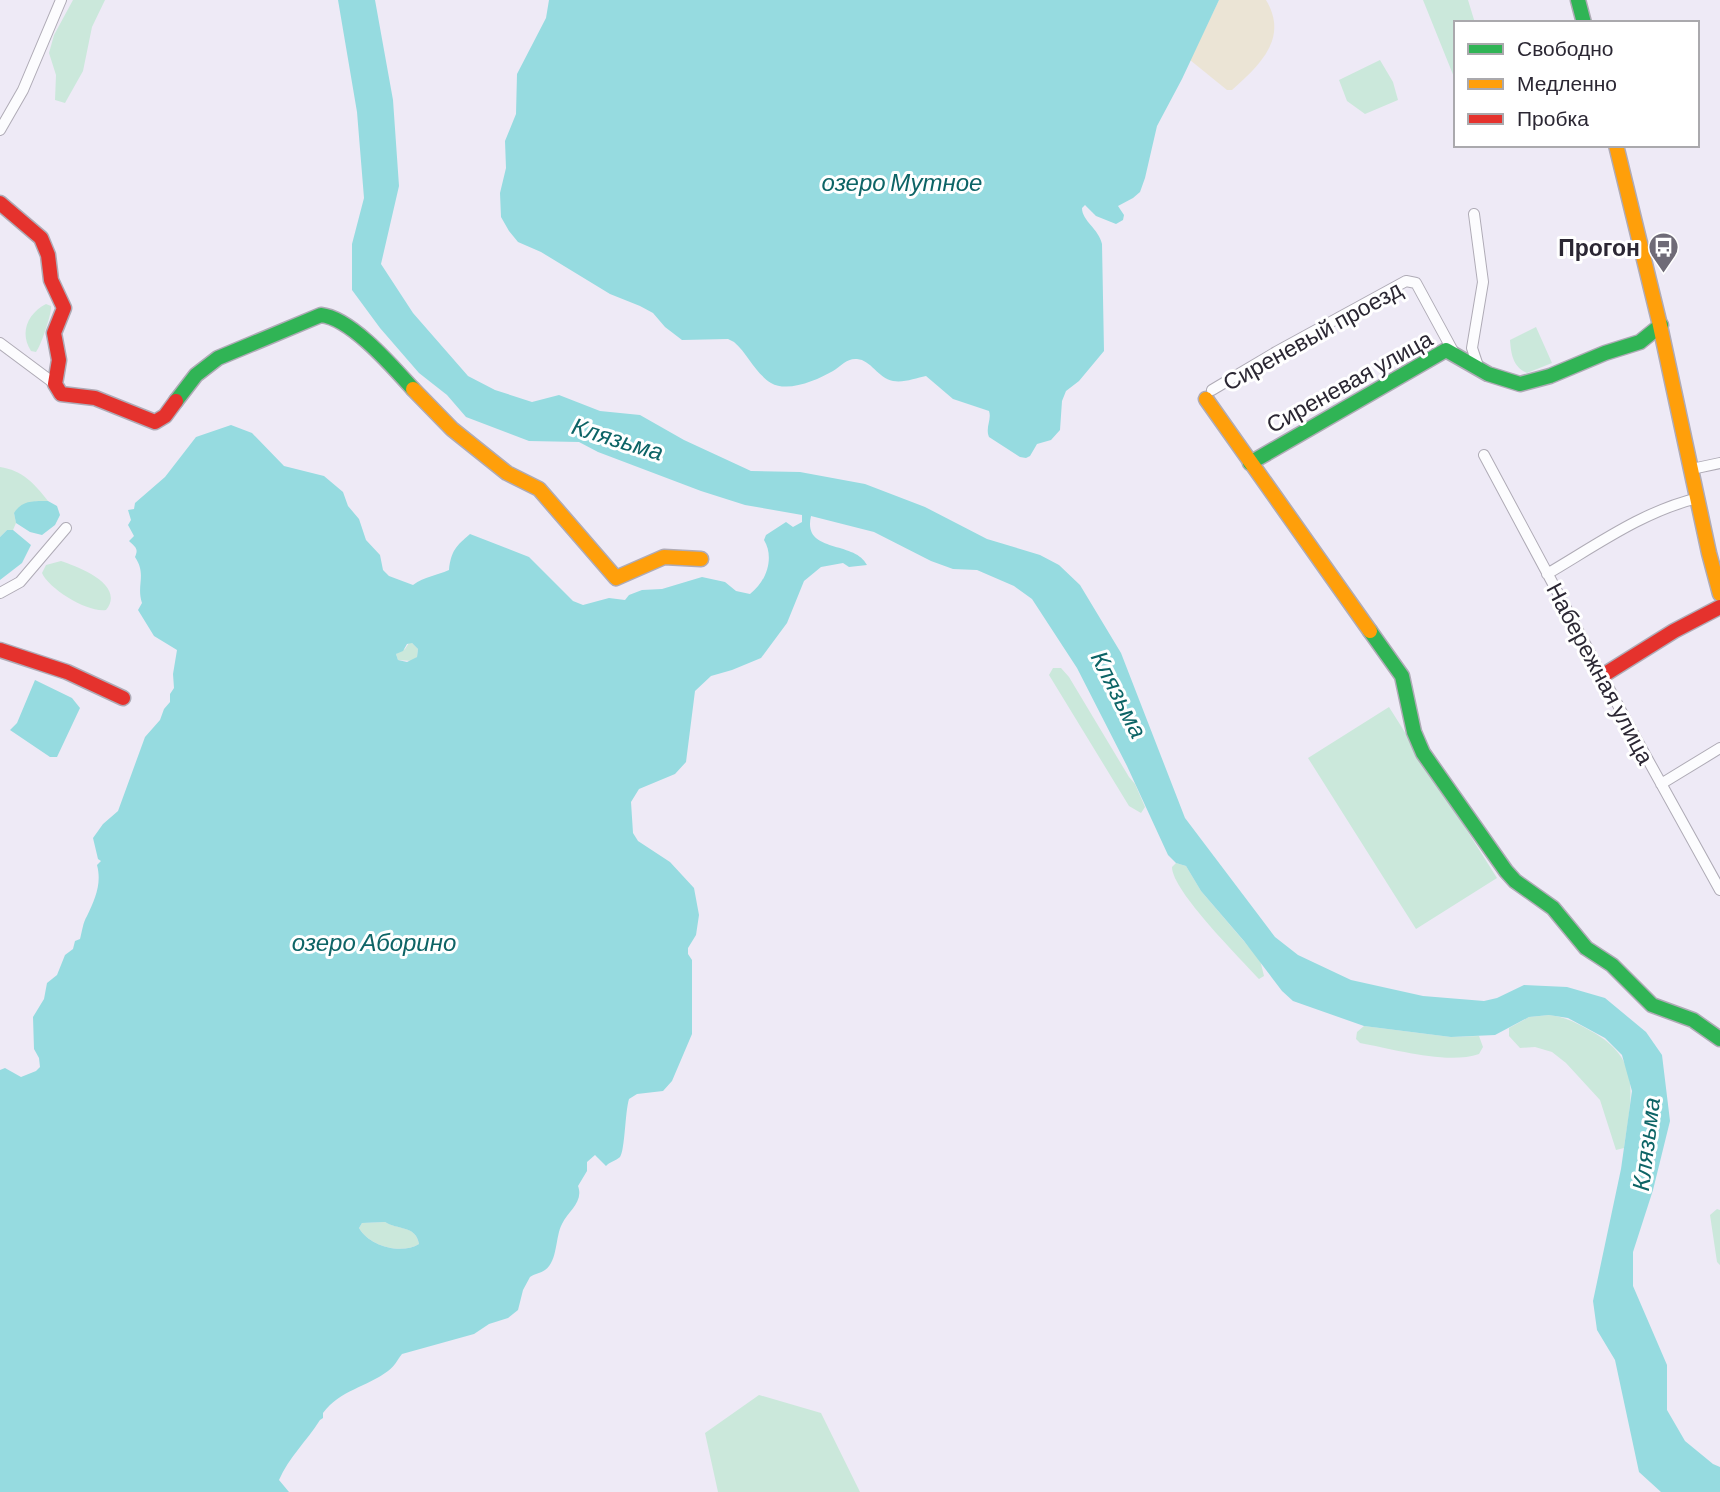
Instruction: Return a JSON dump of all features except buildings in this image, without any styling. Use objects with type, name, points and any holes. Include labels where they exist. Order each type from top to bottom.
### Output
[{"type":"street","points":[[0,130],[23,90],[61,0]]},
{"type":"street","points":[[1578,0],[1583,21]]},
{"type":"street","points":[[1616,147],[1661,325],[1704,536],[1720,594]]},
{"type":"street","points":[[0,203],[41,238],[48,255],[51,280],[64,308],[54,333],[60,360],[55,384]]},
{"type":"street","points":[[1474,214],[1483,282],[1472,348],[1479,369]]},
{"type":"street","name":"Сиреневый проезд","points":[[1209,395],[1276,352],[1406,281],[1416,283],[1454,353]]},
{"type":"street","points":[[0,343],[55,384],[61,394],[95,398],[155,422],[165,416],[196,375],[219,358],[321,314],[330,316],[369,343],[452,429],[507,474],[539,489],[616,578],[664,557],[701,559]]},
{"type":"street","name":"Сиреневая улица","points":[[1250,463],[1446,350],[1479,369],[1520,384],[1640,342],[1661,325]]},
{"type":"street","points":[[1209,395],[1250,463],[1402,676],[1414,732],[1423,753],[1506,871],[1515,881],[1553,908],[1586,948],[1612,965],[1652,1005],[1693,1020],[1720,1039]]},
{"type":"street","name":"Набережная улица","points":[[1484,455],[1720,890]]},
{"type":"street","points":[[1692,469],[1720,463]]},
{"type":"street","points":[[1547,574],[1639,520],[1676,503],[1698,498]]},
{"type":"street","points":[[0,593],[20,582],[66,528]]},
{"type":"street","points":[[1602,676],[1659,639],[1720,607]]},
{"type":"street","points":[[0,650],[67,672],[123,698]]},
{"type":"street","points":[[1661,785],[1720,748]]},
{"type":"green space","points":[[73,0],[105,0],[92,27],[83,71],[65,103],[55,100],[56,75],[49,53],[54,35]]},
{"type":"green space","points":[[1423,0],[1468,0],[1474,21],[1454,21],[1454,77]]},
{"type":"green space","points":[[1380,60],[1393,82],[1398,100],[1365,114],[1347,101],[1339,80]]},
{"type":"green space","points":[[46,304],[51,306],[46,329],[36,352],[31,351],[27,344],[27,324],[34,313]]},
{"type":"green space","points":[[1536,327],[1552,363],[1527,373],[1516,364],[1510,340]]},
{"type":"green space","points":[[0,467],[15,471],[27,479],[48,501],[36,501],[14,513],[16,523],[13,530],[7,530],[0,537]]},
{"type":"green space","points":[[61,561],[98,578],[105,585],[111,601],[106,610],[80,604],[52,586],[42,573],[46,565]]},
{"type":"green space","points":[[409,643],[418,649],[417,657],[412,661],[398,660],[396,654]]},
{"type":"green space","points":[[1053,668],[1061,668],[1069,677],[1135,784],[1145,807],[1141,813],[1129,806],[1049,675]]},
{"type":"green space","points":[[1389,707],[1497,878],[1416,929],[1308,758]]},
{"type":"green space","points":[[1176,863],[1186,866],[1201,891],[1260,960],[1264,976],[1259,979],[1195,908],[1175,878],[1172,867]]},
{"type":"green space","points":[[1549,1015],[1574,1022],[1589,1030],[1607,1041],[1619,1053],[1630,1080],[1631,1095],[1624,1148],[1616,1150],[1600,1100],[1566,1063],[1552,1052],[1535,1047],[1520,1048],[1509,1036],[1509,1028],[1529,1017]]},
{"type":"green space","points":[[1364,1026],[1451,1037],[1479,1036],[1483,1047],[1479,1054],[1466,1057],[1420,1055],[1360,1043],[1356,1039],[1357,1032]]},
{"type":"green space","points":[[1717,1209],[1720,1210],[1720,1265],[1717,1262],[1710,1215]]},
{"type":"green space","points":[[385,1222],[410,1231],[419,1244],[403,1249],[386,1247],[370,1240],[359,1228],[362,1223]]},
{"type":"green space","points":[[759,1395],[821,1413],[860,1492],[718,1492],[705,1433]]},
{"type":"sand","points":[[1219,0],[1266,0],[1274,27],[1273,39],[1261,61],[1232,90],[1227,90],[1190,60]]},
{"type":"water","name":"озеро Аборино","points":[[338,0],[375,0],[393,100],[399,186],[381,264],[413,313],[468,376],[495,390],[532,402],[559,395],[600,411],[640,415],[684,440],[751,471],[800,472],[865,484],[925,507],[987,539],[1040,555],[1059,565],[1080,585],[1121,653],[1185,818],[1275,937],[1298,955],[1351,980],[1423,996],[1484,1001],[1524,985],[1567,987],[1605,998],[1646,1032],[1662,1055],[1670,1121],[1653,1190],[1633,1252],[1633,1286],[1667,1365],[1667,1410],[1685,1441],[1720,1467],[1720,1492],[1661,1492],[1639,1472],[1615,1360],[1597,1330],[1593,1301],[1621,1169],[1632,1091],[1622,1055],[1605,1038],[1568,1018],[1549,1015],[1529,1017],[1495,1035],[1451,1037],[1364,1026],[1293,1001],[1201,891],[1186,866],[1176,863],[1168,855],[1077,668],[1032,599],[1014,586],[977,570],[953,569],[874,532],[811,516],[810,528],[814,536],[822,542],[852,552],[861,557],[867,565],[849,567],[843,563],[821,567],[804,581],[787,623],[761,658],[711,676],[695,691],[686,762],[675,774],[639,789],[631,802],[633,833],[638,841],[670,862],[694,888],[699,915],[696,935],[688,948],[692,960],[692,1034],[672,1081],[663,1091],[637,1094],[629,1099],[620,1157],[606,1166],[595,1155],[587,1162],[587,1171],[578,1186],[579,1197],[562,1224],[552,1261],[545,1270],[530,1277],[523,1290],[518,1310],[508,1318],[489,1324],[474,1334],[402,1354],[388,1371],[337,1399],[323,1413],[323,1418],[283,1472],[279,1480],[289,1492],[0,1492],[0,1070],[5,1068],[21,1077],[40,1067],[34,1049],[33,1017],[44,999],[47,983],[57,975],[65,955],[73,949],[75,941],[80,939],[84,921],[95,897],[99,879],[97,865],[101,861],[98,859],[93,838],[103,824],[118,811],[145,737],[160,720],[174,688],[177,650],[154,636],[138,610],[142,603],[141,575],[135,557],[135,546],[129,541],[134,536],[128,525],[131,520],[128,510],[134,509],[135,503],[165,477],[196,437],[231,425],[252,433],[284,466],[324,476],[343,492],[348,506],[359,519],[366,540],[380,555],[383,570],[389,576],[413,585],[449,570],[455,549],[470,534],[529,557],[573,601],[583,605],[609,598],[625,600],[629,595],[642,590],[662,589],[702,577],[725,582],[736,591],[750,594],[760,583],[769,562],[764,540],[766,535],[786,522],[793,527],[802,522],[802,515],[745,505],[701,491],[598,452],[579,442],[529,441],[466,417],[447,395],[419,373],[352,290],[352,244],[364,198],[357,112]],"holes":[[[412,643],[418,649],[417,657],[407,662],[398,660],[396,654]],[[385,1222],[410,1231],[419,1244],[403,1249],[386,1247],[370,1240],[359,1228],[362,1223]]]},
{"type":"water","name":"озеро Мутное","points":[[549,0],[1219,0],[1157,126],[1140,192],[1118,206],[1124,215],[1123,220],[1116,224],[1096,216],[1085,205],[1082,208],[1102,244],[1104,351],[1079,381],[1066,391],[1062,401],[1060,430],[1051,440],[1037,444],[1026,458],[989,437],[989,411],[953,399],[926,376],[893,381],[866,362],[853,359],[811,381],[794,386],[778,386],[760,374],[734,342],[728,339],[682,340],[653,313],[610,294],[541,252],[518,242],[501,217],[500,193],[506,168],[505,141],[516,114],[517,74],[546,18]]},
{"type":"water","points":[[48,501],[57,506],[60,515],[55,525],[42,535],[30,532],[16,523],[14,513],[21,506],[29,502]]},
{"type":"water","points":[[7,530],[13,530],[31,545],[22,563],[0,580],[0,537]]},
{"type":"water","points":[[35,680],[72,698],[80,708],[57,757],[50,757],[10,730],[17,723]]},
{"type":"traffic: fast","points":[[1578,0],[1583,21]]},
{"type":"traffic: fast","points":[[176,401],[196,375],[218,358],[321,315],[333,318],[358,334],[413,389]]},
{"type":"traffic: fast","points":[[1250,463],[1446,350],[1488,374],[1520,384],[1550,376],[1640,342],[1661,325]]},
{"type":"traffic: fast","points":[[1370,631],[1402,676],[1414,732],[1423,753],[1506,871],[1515,881],[1553,908],[1586,948],[1612,965],[1652,1005],[1693,1020],[1720,1039]]},
{"type":"traffic: slow","points":[[1616,147],[1659,321],[1720,594]]},
{"type":"traffic: slow","points":[[413,389],[452,429],[507,473],[539,489],[616,578],[664,557],[701,559]]},
{"type":"traffic: slow","points":[[1206,399],[1370,631]]},
{"type":"traffic: jam","points":[[0,203],[41,238],[48,255],[51,280],[64,308],[54,333],[59,360],[55,384],[61,394],[95,398],[155,422],[165,416],[176,401]]},
{"type":"traffic: jam","points":[[1602,676],[1674,631],[1720,607]]},
{"type":"traffic: jam","points":[[0,650],[67,672],[123,698]]},
{"type":"place","name":"Прогон","points":[[1663,274]]},
{"type":"water label","name":"Клязьма","points":[[618,438]]},
{"type":"water label","name":"Клязьма","points":[[1120,694]]},
{"type":"water label","name":"Клязьма","points":[[1645,1144]]}]
